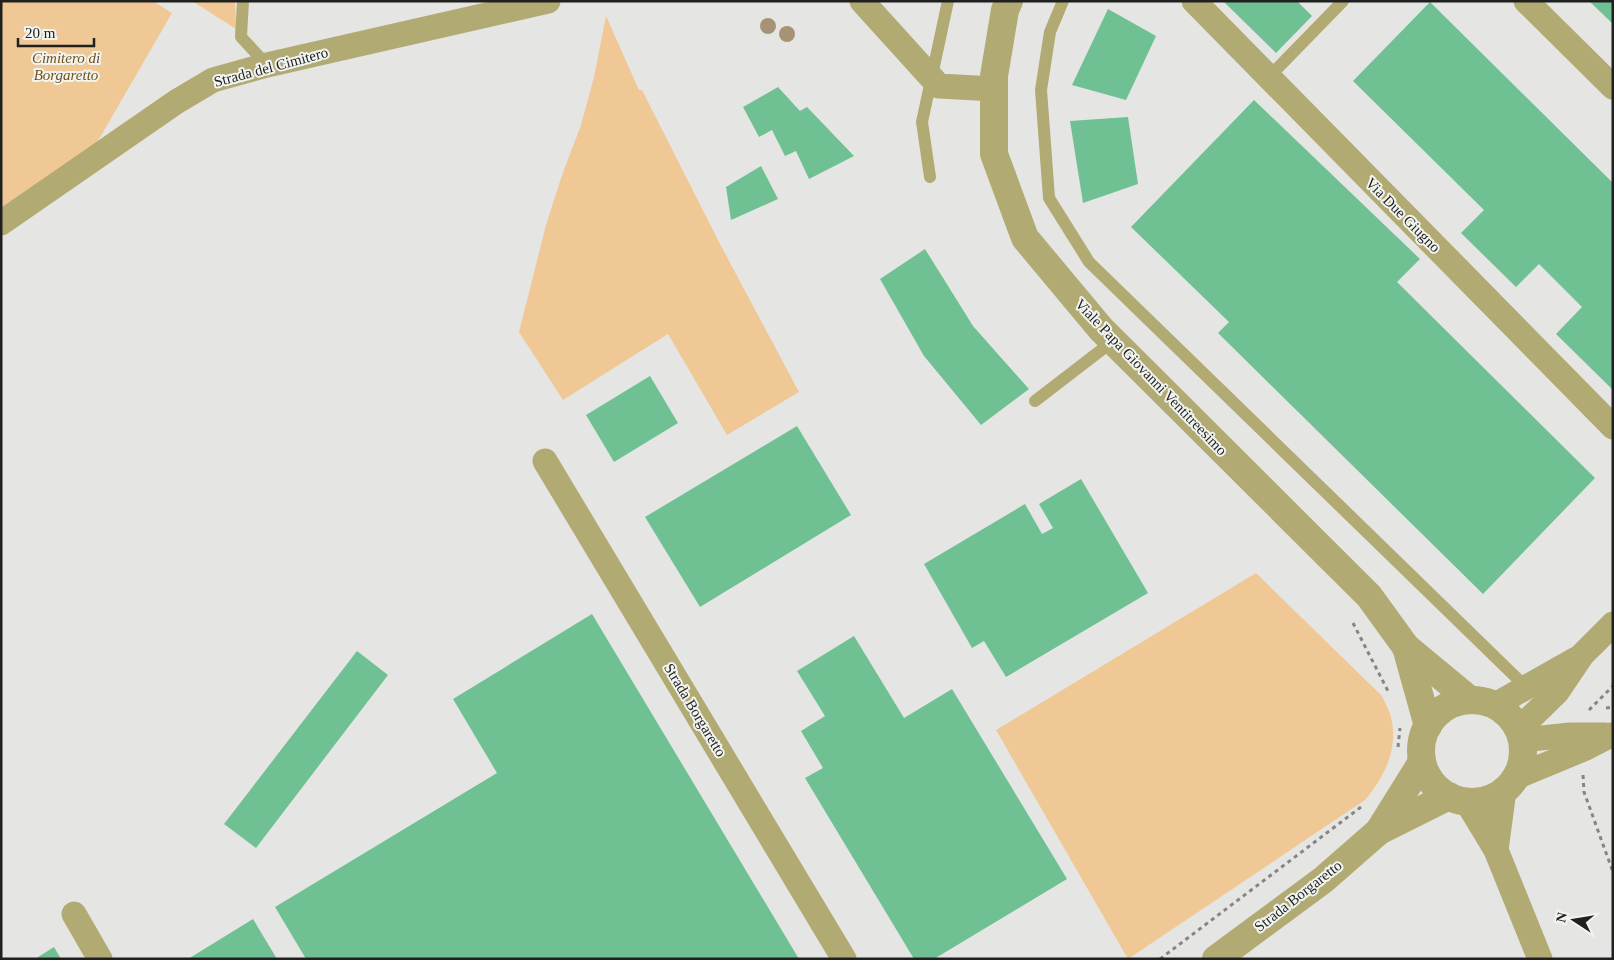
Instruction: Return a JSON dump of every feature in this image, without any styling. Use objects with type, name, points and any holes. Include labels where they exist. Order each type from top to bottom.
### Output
[{"type":"street","name":"Strada del Cimitero","points":[[1,224],[176,102],[213,80],[267,65],[548,1]]},
{"type":"street","points":[[862,1],[939,86],[994,89]]},
{"type":"street","name":"Viale Papa Giovanni Ventitreesimo","points":[[1009,1],[1005,10],[994,76],[994,154],[1025,238],[1113,341],[1369,596],[1409,659],[1428,726]]},
{"type":"street","name":"Via Due Giugno","points":[[1194,1],[1613,427]]},
{"type":"street","points":[[1526,1],[1613,87]]},
{"type":"street","name":"Strada Borgaretto","points":[[545,461],[844,959]]},
{"type":"street","points":[[1520,735],[1557,692],[1582,655],[1613,624]]},
{"type":"street","points":[[1540,959],[1496,850],[1458,799],[1431,782],[1422,762],[1422,745],[1428,726],[1444,708],[1457,702],[1482,703],[1526,687],[1582,655]]},
{"type":"street","name":"Viale Papa Giovanni Ventitreesimo","points":[[1409,659],[1482,703]]},
{"type":"street","points":[[1557,692],[1553,707],[1555,718],[1570,735]]},
{"type":"street","points":[[1482,703],[1509,716],[1520,735],[1523,754],[1510,784],[1496,850]]},
{"type":"street","points":[[1520,735],[1612,735]]},
{"type":"street","points":[[1458,799],[1477,802],[1488,799],[1510,784],[1612,735]]},
{"type":"street","name":"Strada Borgaretto","points":[[1216,959],[1323,880],[1378,830],[1422,762]]},
{"type":"street","name":"Strada Borgaretto","points":[[1378,830],[1458,799]]},
{"type":"street","points":[[74,914],[100,959]]},
{"type":"lane","points":[[243,1],[241,37],[267,65]]},
{"type":"lane","points":[[930,177],[922,122],[948,1]]},
{"type":"lane","points":[[1063,1],[1050,32],[1041,90],[1049,198],[1089,262],[1526,687]]},
{"type":"lane","points":[[1268,78],[1343,1]]},
{"type":"lane","points":[[1035,401],[1113,341]]},
{"type":"path","points":[[1352,620],[1392,699]]},
{"type":"path","points":[[1389,693],[1409,659]]},
{"type":"path","points":[[1589,710],[1613,686]]},
{"type":"path","points":[[1398,721],[1400,729],[1398,748]]},
{"type":"path","points":[[1583,773],[1584,792],[1613,872]]},
{"type":"path","points":[[1160,959],[1368,802]]},
{"type":"green space","name":"Cimitero di Borgaretto","points":[[1,1],[153,1],[172,13],[91,153],[1,213]]},
{"type":"green space","points":[[192,1],[235,1],[236,29]]},
{"type":"green space","points":[[606,16],[639,90],[642,90],[719,242],[799,392],[727,435],[668,334],[563,400],[519,332],[546,225],[581,125],[594,77]]},
{"type":"green space","points":[[1256,573],[1382,696],[1390,714],[1393,729],[1393,740],[1388,762],[1378,782],[1365,800],[1128,959],[996,730]]},
{"type":"building","points":[[1223,1],[1297,1],[1312,16],[1276,53]]},
{"type":"building","points":[[1589,1],[1613,1],[1613,24]]},
{"type":"building","points":[[1430,2],[1613,183],[1613,390],[1556,334],[1582,307],[1539,264],[1516,287],[1461,233],[1484,210],[1353,81]]},
{"type":"building","points":[[1108,9],[1156,36],[1126,100],[1072,85]]},
{"type":"building","points":[[778,87],[800,111],[807,107],[854,156],[809,179],[796,151],[785,156],[772,130],[759,137],[743,107]]},
{"type":"building","points":[[1254,100],[1420,259],[1397,282],[1595,478],[1483,594],[1218,333],[1229,322],[1131,227]]},
{"type":"building","points":[[1128,117],[1138,184],[1083,203],[1070,121]]},
{"type":"building","points":[[761,166],[778,199],[731,220],[726,187]]},
{"type":"building","points":[[925,249],[973,326],[1029,389],[981,425],[924,356],[880,279]]},
{"type":"building","points":[[650,376],[678,423],[614,462],[586,415]]},
{"type":"building","points":[[797,426],[851,515],[700,607],[645,517]]},
{"type":"building","points":[[1081,479],[1148,593],[1006,677],[984,641],[972,648],[924,564],[1025,504],[1042,534],[1053,528],[1039,504]]},
{"type":"building","points":[[592,614],[799,959],[306,959],[275,907],[497,773],[453,699]]},
{"type":"building","points":[[854,636],[904,718],[952,689],[1067,879],[934,959],[914,959],[805,778],[823,768],[801,731],[825,716],[797,671]]},
{"type":"building","points":[[357,651],[388,675],[256,848],[224,824]]},
{"type":"building","points":[[253,919],[277,959],[188,959]]},
{"type":"building","points":[[54,947],[61,959],[35,959]]}]
